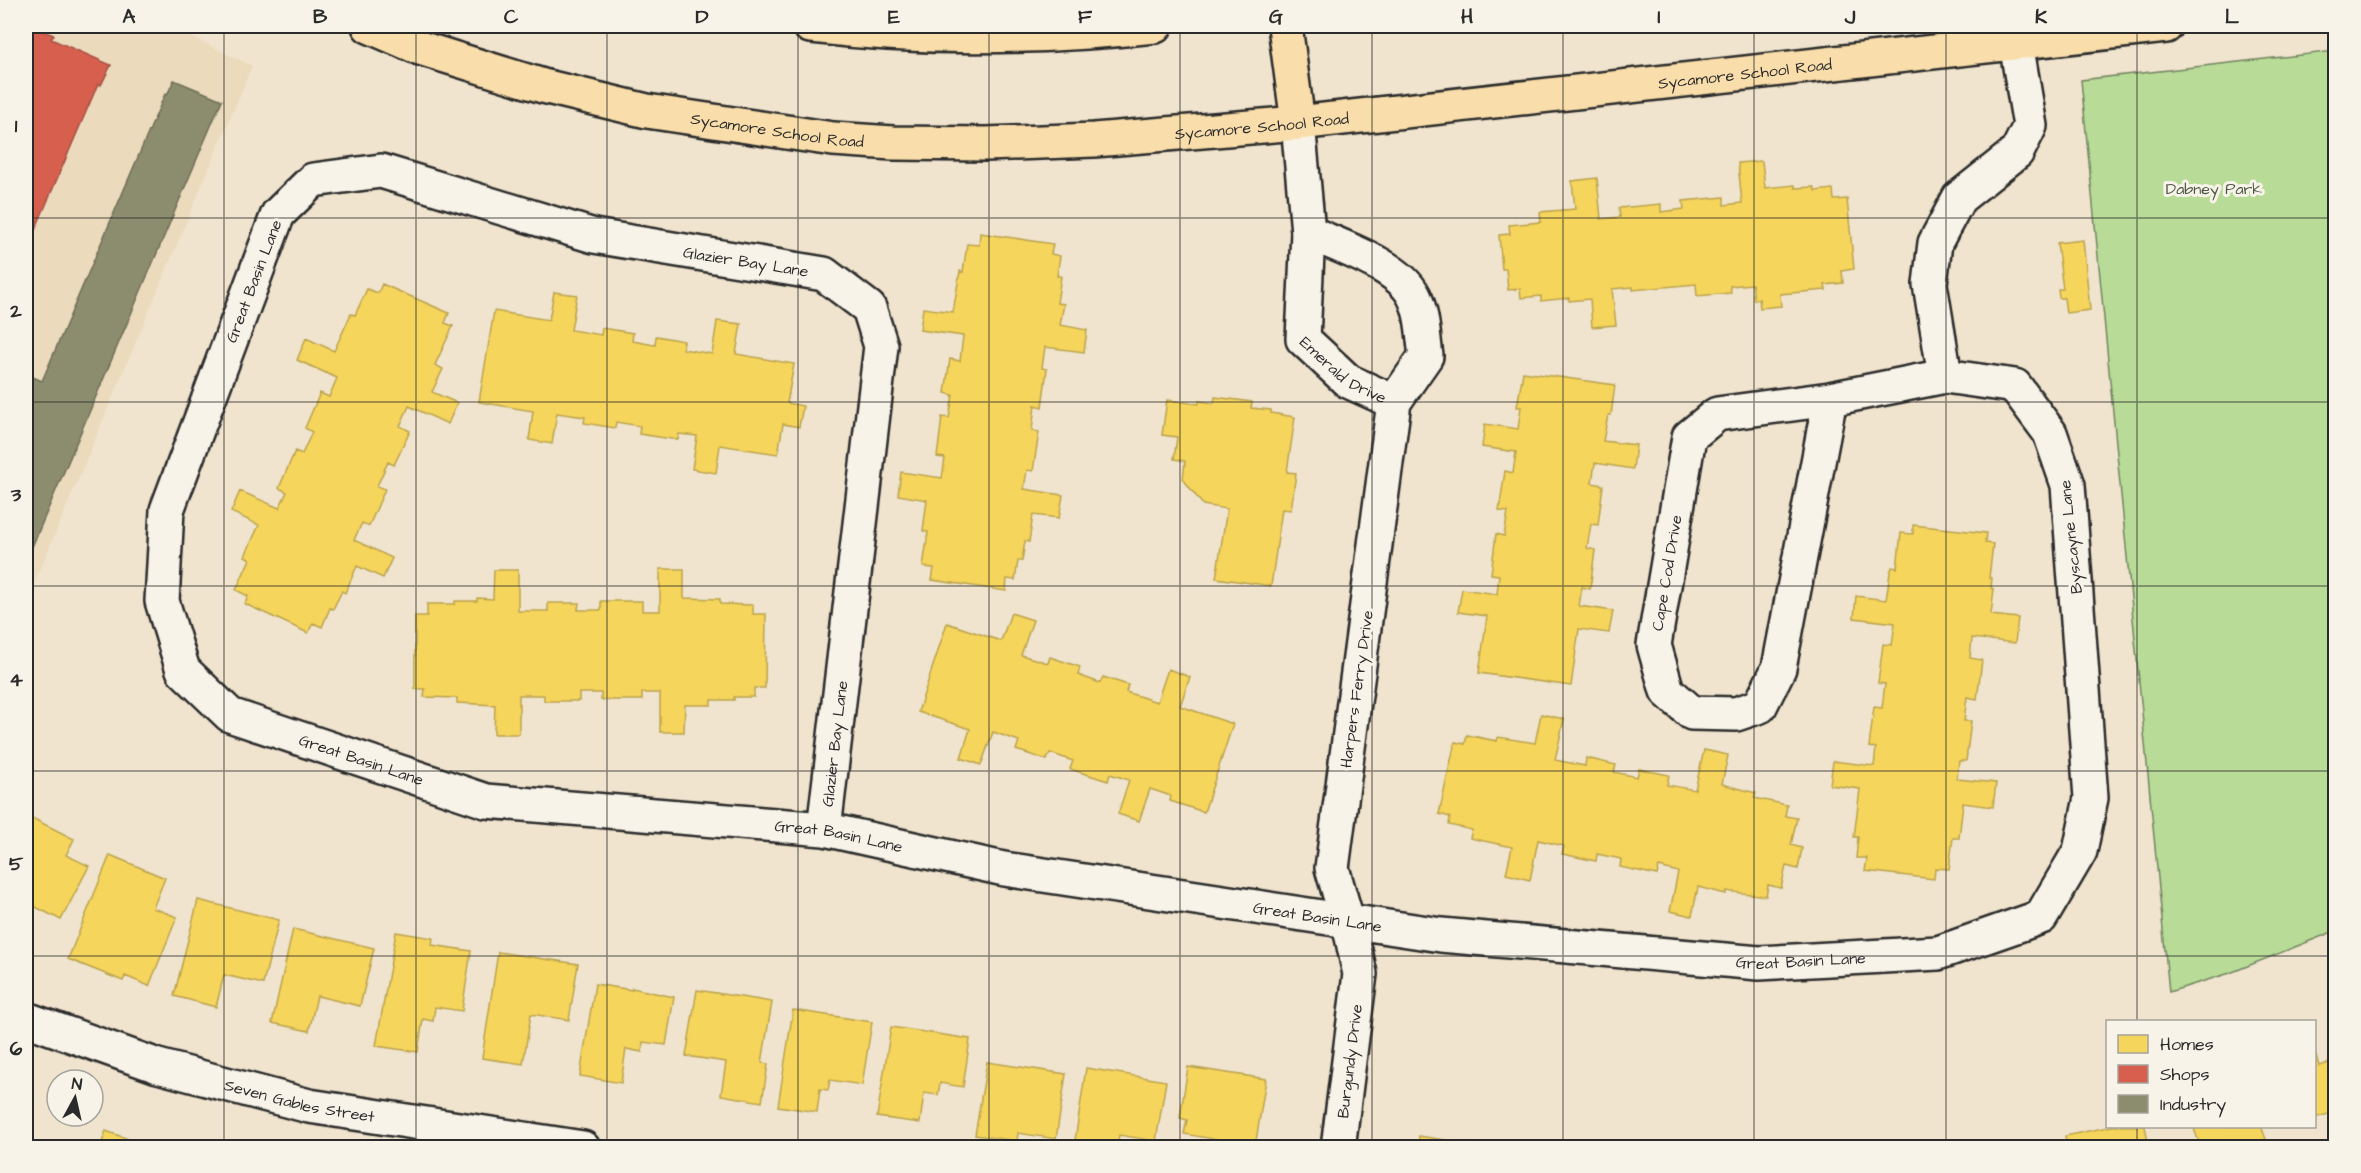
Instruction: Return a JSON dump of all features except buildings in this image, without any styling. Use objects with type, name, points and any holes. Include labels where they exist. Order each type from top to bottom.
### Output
[{"type":"main road","name":"Sycamore School Road","points":[[369,26],[420,48],[532,82],[647,111],[833,139],[893,143],[986,144],[1094,141],[1298,123],[2166,26]]},
{"type":"main road","points":[[810,26],[863,32],[1039,34],[1155,26]]},
{"type":"main road","points":[[1285,26],[1298,123]]},
{"type":"street","points":[[1945,376],[1930,284],[1935,243],[1959,198],[2018,152],[2030,126],[2016,43]]},
{"type":"street","name":"Emerald Drive","points":[[1298,123],[1308,232],[1303,339],[1348,381],[1394,402],[1426,356],[1419,308],[1413,293],[1390,271],[1308,232]]},
{"type":"street","name":"Glazier Bay Lane","points":[[313,180],[381,171],[594,236],[824,274],[869,308],[881,346],[824,829]]},
{"type":"street","name":"Great Basin Lane","points":[[313,180],[278,214],[167,510],[162,601],[183,670],[230,715],[486,801],[824,829],[1004,869],[1441,935],[1759,963],[1938,953],[2041,917]]},
{"type":"street","name":"Cape Cod Drive","points":[[1830,399],[1779,668],[1760,706],[1736,714],[1692,714],[1667,691],[1654,645],[1689,437],[1717,414],[1830,399],[1945,376]]},
{"type":"street","name":"Byscayne Lane","points":[[1945,376],[2015,386],[2050,433],[2068,485],[2091,798],[2080,851],[2041,917]]},
{"type":"street","name":"Harpers Ferry Drive","points":[[1360,974],[1332,868],[1394,402]]},
{"type":"street","name":"Burgundy Drive","points":[[1338,1148],[1360,974]]},
{"type":"street","name":"Seven Gables Street","points":[[26,1018],[158,1066],[309,1106],[583,1148]]},
{"type":"shaded area","points":[[30,26],[169,26],[252,66],[26,603],[26,35]]},
{"type":"green space","name":"Dabney Park","points":[[2335,51],[2335,931],[2230,973],[2169,992],[2081,80]]}]
